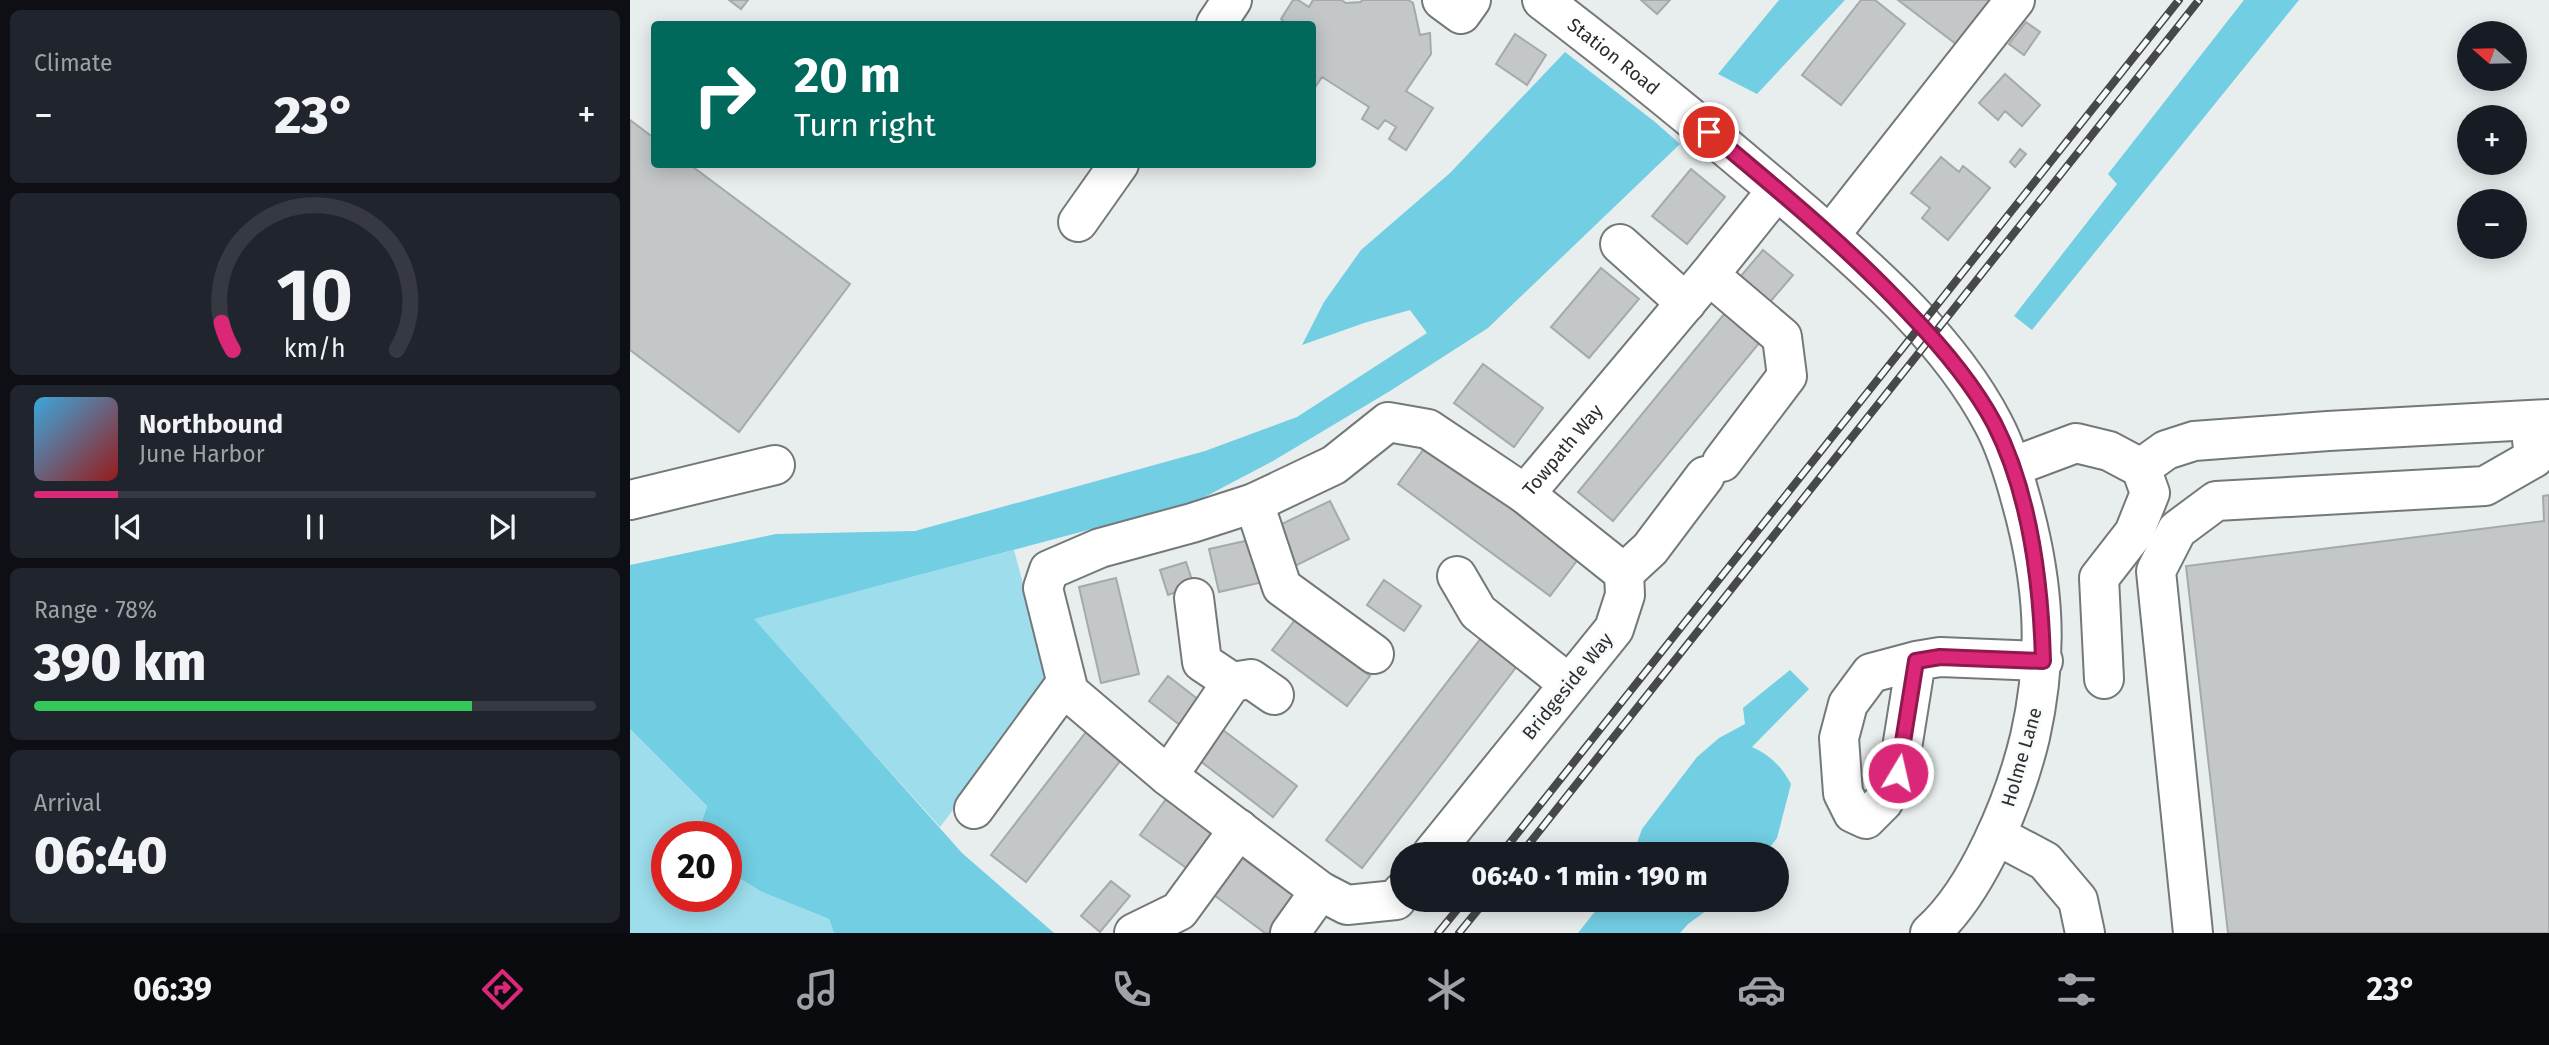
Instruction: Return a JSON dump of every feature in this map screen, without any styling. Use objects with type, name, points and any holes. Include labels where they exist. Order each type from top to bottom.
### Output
[{"type":"street","points":[[1218,21],[1233,0]]},
{"type":"street","points":[[1442,0],[1461,14],[1471,0]]},
{"type":"street","name":"Station Road","points":[[1542,0],[1629,66],[1876,277],[1961,371],[1981,405]]},
{"type":"street","points":[[1830,235],[2015,0]]},
{"type":"street","points":[[1079,222],[1116,168]]},
{"type":"street","name":"Towpath Way","points":[[1066,683],[1043,588],[1049,570],[1100,548],[1254,503],[1334,465],[1388,422],[1428,429],[1525,494],[1698,289],[1777,190]]},
{"type":"street","points":[[1525,494],[1624,573],[1650,549],[1787,376],[1782,337],[1620,244]]},
{"type":"street","name":"Holme Lane","points":[[1942,929],[1996,835],[2026,754],[2037,707],[2043,661],[2041,603],[2035,555],[2012,467],[1993,423],[1981,405]]},
{"type":"street","points":[[2141,468],[2166,450],[2194,441],[2328,430],[2540,438]]},
{"type":"street","points":[[2193,933],[2156,571],[2177,530],[2216,501],[2485,486],[2540,438]]},
{"type":"street","points":[[2012,467],[2076,443],[2109,451],[2141,468],[2150,493],[2134,533],[2099,578],[2104,679]]},
{"type":"street","points":[[630,500],[775,465]]},
{"type":"street","points":[[1254,503],[1282,587],[1374,654]]},
{"type":"street","name":"Bridgeside Way","points":[[1442,842],[1614,629],[1625,596],[1624,573]]},
{"type":"street","points":[[1457,576],[1478,612],[1569,684]]},
{"type":"street","points":[[1194,598],[1202,662],[1232,682],[1251,679],[1274,695]]},
{"type":"street","points":[[1916,661],[1940,657],[2043,661]]},
{"type":"street","points":[[1168,776],[1232,682]]},
{"type":"street","points":[[1066,683],[1069,692],[1168,776],[1320,891],[1346,905],[1390,901]]},
{"type":"street","points":[[974,809],[1066,683]]},
{"type":"street","points":[[1134,933],[1179,911],[1239,829]]},
{"type":"street","points":[[1996,835],[2045,861],[2078,900],[2085,933]]},
{"type":"street","points":[[1290,933],[1320,891]]},
{"type":"shaded area","points":[[1779,0],[1845,0],[1757,94],[1718,74]]},
{"type":"shaded area","points":[[2244,0],[2299,0],[2032,330],[2014,316],[2117,184],[2108,174]]},
{"type":"shaded area","points":[[1565,52],[1680,144],[1488,328],[1273,461],[1197,501],[754,619],[962,853],[1054,933],[834,933],[829,919],[762,892],[742,880],[742,821],[702,821],[707,806],[630,729],[630,565],[776,534],[915,531],[1205,451],[1297,417],[1427,333],[1410,310],[1302,345],[1324,302],[1361,250],[1450,173]]},
{"type":"shaded area","points":[[1014,550],[1049,683],[940,827],[753,619]]},
{"type":"shaded area","points":[[1790,670],[1809,689],[1752,747],[1774,762],[1791,784],[1774,842],[1637,842],[1642,829],[1697,757],[1719,738],[1745,724],[1743,708]]},
{"type":"shaded area","points":[[630,729],[707,806],[702,821],[651,821],[651,912],[742,912],[742,880],[762,892],[829,919],[834,933],[630,933]]},
{"type":"shaded area","points":[[1595,912],[1704,912],[1680,933],[1578,933]]},
{"type":"building","points":[[729,0],[748,0],[741,9]]},
{"type":"building","points":[[1293,0],[1309,7],[1313,0],[1341,0],[1346,3],[1362,0],[1408,0],[1413,3],[1420,35],[1430,33],[1431,54],[1406,91],[1433,108],[1406,150],[1389,139],[1396,127],[1385,120],[1378,129],[1362,119],[1369,107],[1322,77],[1316,86],[1316,21],[1281,19]]},
{"type":"building","points":[[1641,0],[1670,0],[1657,14]]},
{"type":"building","points":[[1861,0],[1875,0],[1905,24],[1841,105],[1802,75]]},
{"type":"building","points":[[1898,0],[1995,0],[1960,47]]},
{"type":"building","points":[[2026,22],[2040,32],[2024,55],[2009,44]]},
{"type":"building","points":[[1515,34],[1546,55],[1527,85],[1496,64]]},
{"type":"building","points":[[2005,74],[2040,105],[2022,126],[2005,111],[1998,120],[1979,103]]},
{"type":"building","points":[[630,120],[651,136],[651,168],[694,168],[850,284],[739,432],[630,350]]},
{"type":"building","points":[[2020,149],[2026,154],[2015,167],[2010,162]]},
{"type":"building","points":[[1941,157],[1959,172],[1963,166],[1990,188],[1948,240],[1922,218],[1930,208],[1911,193]]},
{"type":"building","points":[[1691,169],[1725,197],[1687,244],[1652,216]]},
{"type":"building","points":[[1763,250],[1793,275],[1765,308],[1735,283]]},
{"type":"building","points":[[1601,268],[1639,299],[1589,358],[1551,327]]},
{"type":"building","points":[[1730,307],[1765,336],[1613,521],[1578,492]]},
{"type":"building","points":[[1483,364],[1543,408],[1514,447],[1454,403]]},
{"type":"building","points":[[1426,446],[1579,558],[1550,596],[1398,484]]},
{"type":"building","points":[[2549,495],[2549,933],[2228,933],[2186,566],[2544,521],[2543,496]]},
{"type":"building","points":[[1330,501],[1349,539],[1289,569],[1269,530]]},
{"type":"building","points":[[1254,539],[1263,582],[1219,592],[1209,549]]},
{"type":"building","points":[[1186,562],[1194,586],[1168,595],[1160,570]]},
{"type":"building","points":[[1116,578],[1139,674],[1101,683],[1079,587]]},
{"type":"building","points":[[1384,580],[1421,606],[1404,631],[1367,605]]},
{"type":"building","points":[[1295,620],[1370,676],[1347,706],[1272,650]]},
{"type":"building","points":[[1488,629],[1524,657],[1362,868],[1326,840]]},
{"type":"building","points":[[1168,676],[1204,704],[1185,729],[1149,701]]},
{"type":"building","points":[[1093,723],[1128,751],[1026,882],[991,855]]},
{"type":"building","points":[[1219,727],[1297,786],[1273,817],[1195,757]]},
{"type":"building","points":[[1169,795],[1223,834],[1195,874],[1140,835]]},
{"type":"building","points":[[1242,858],[1296,898],[1270,933],[1265,933],[1214,895]]},
{"type":"building","points":[[1111,881],[1130,896],[1100,932],[1081,916]]},
{"type":"railway","points":[[1511,842],[2179,0]]},
{"type":"railway","points":[[1531,842],[2199,0]]},
{"type":"railway","points":[[1438,933],[1455,912]]},
{"type":"railway","points":[[1459,933],[1476,912]]},
{"type":"route","points":[[1709,132],[1861,263],[1931,336],[1961,371],[1993,423],[2012,467],[2035,555],[2041,603],[2043,661],[1940,657],[1916,661],[1898,773]]}]
